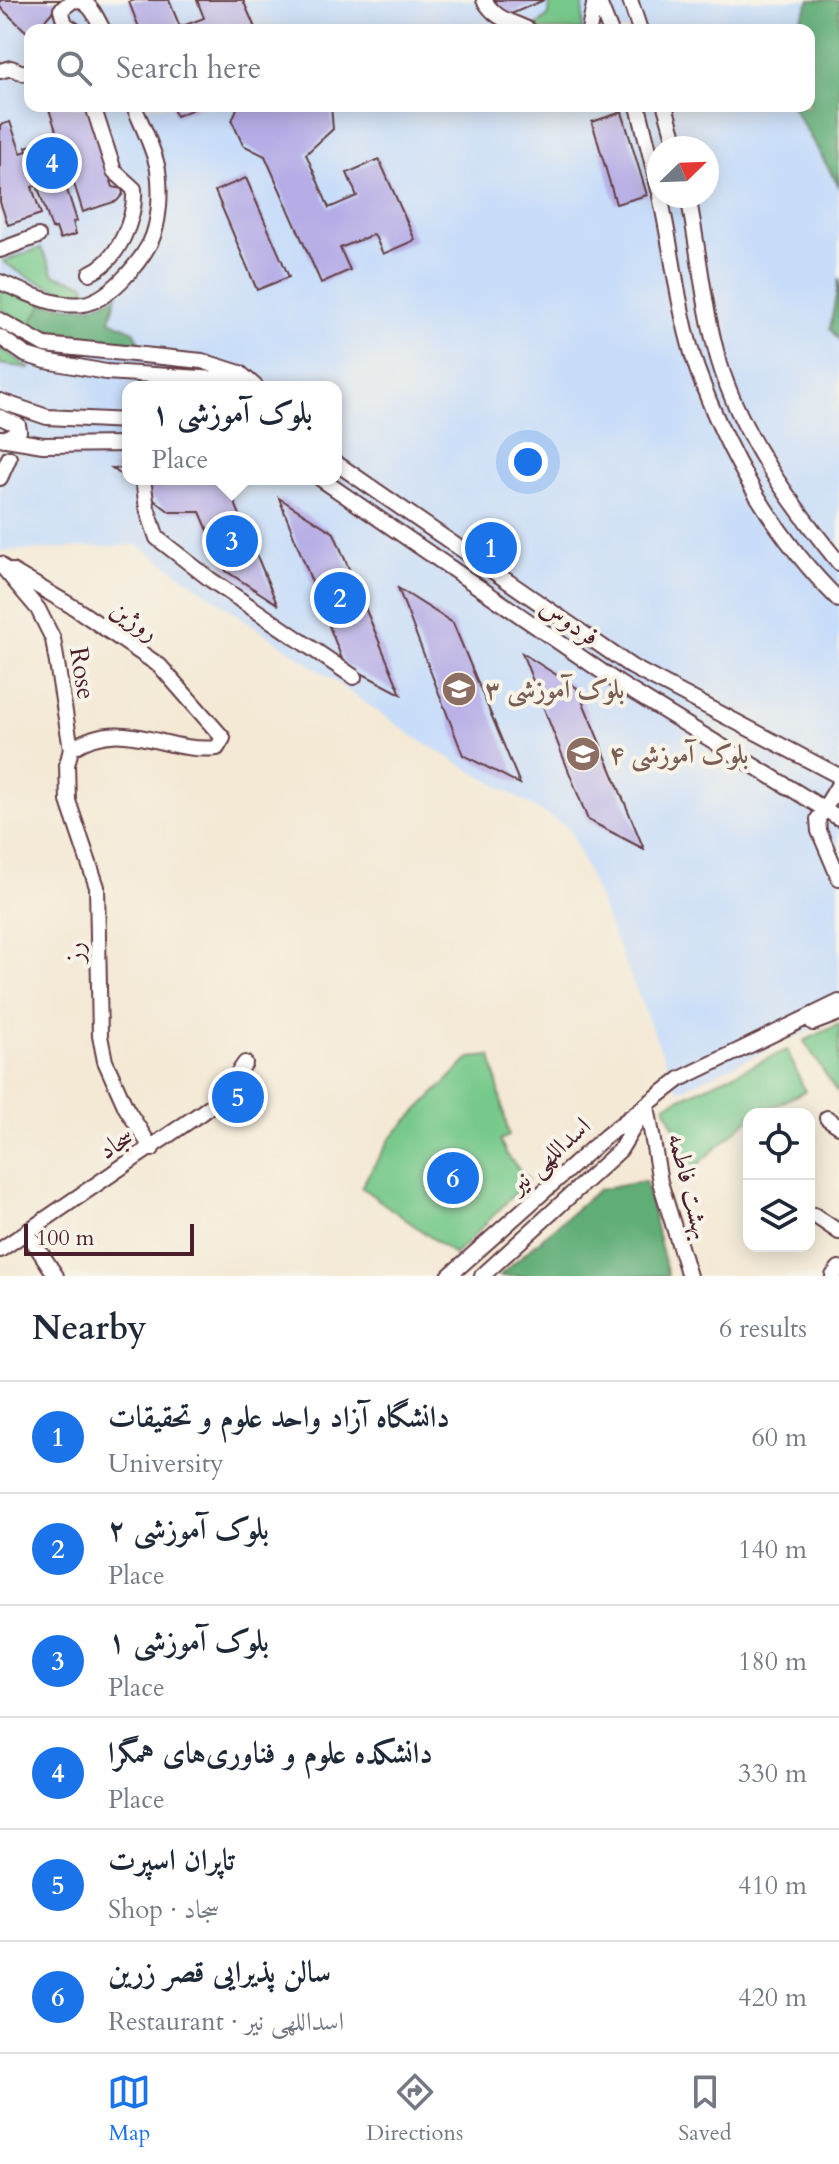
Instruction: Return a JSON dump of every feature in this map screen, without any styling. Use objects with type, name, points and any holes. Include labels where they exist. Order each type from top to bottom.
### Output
[{"type":"street","points":[[65,24],[61,10],[74,0],[83,1],[100,24]]},
{"type":"street","points":[[484,0],[493,15],[508,24]]},
{"type":"street","points":[[591,24],[597,0]]},
{"type":"street","points":[[597,0],[607,24]]},
{"type":"street","points":[[630,0],[638,24]]},
{"type":"street","points":[[0,71],[11,68],[24,73]]},
{"type":"street","points":[[90,273],[102,268],[125,234],[135,205],[134,189],[114,171],[95,112]]},
{"type":"street","points":[[0,282],[44,300],[82,304],[112,288],[132,267],[150,241],[160,194],[157,167],[136,112]]},
{"type":"street","points":[[640,112],[647,142]]},
{"type":"street","points":[[667,112],[674,136]]},
{"type":"street","points":[[663,208],[697,367],[722,431],[753,491],[788,542],[839,600]]},
{"type":"street","points":[[690,208],[719,360],[744,419],[775,477],[839,563]]},
{"type":"street","points":[[0,250],[38,236]]},
{"type":"street","points":[[0,320],[45,345],[202,361],[240,373],[249,381]]},
{"type":"street","points":[[0,337],[26,355],[46,361],[106,372],[224,381]]},
{"type":"street","points":[[0,401],[47,417]]},
{"type":"street","points":[[0,408],[38,419],[122,421]]},
{"type":"street","points":[[0,417],[14,422],[19,431],[1,438]]},
{"type":"street","points":[[1,438],[43,445],[122,444]]},
{"type":"street","points":[[0,478],[9,458]]},
{"type":"street","name":"فردوس","points":[[342,465],[632,667],[839,776]]},
{"type":"street","points":[[144,485],[147,508],[157,538],[211,580],[354,677]]},
{"type":"street","name":"فردوس","points":[[330,485],[620,684],[839,818]]},
{"type":"street","name":"Rose","points":[[0,564],[38,609],[53,639],[71,749]]},
{"type":"street","name":"روژین","points":[[0,564],[75,608],[160,666],[223,738],[217,748],[197,750],[119,732],[86,739],[71,749]]},
{"type":"street","name":"رز","points":[[71,749],[67,765],[68,801],[97,887],[100,1036],[105,1061],[126,1108],[152,1149]]},
{"type":"street","points":[[839,784],[818,819],[819,831],[839,878]]},
{"type":"street","name":"اسداللهی نیر","points":[[449,1276],[606,1136],[680,1079],[839,1002]]},
{"type":"street","name":"اسداللهی نیر","points":[[786,1030],[839,1013]]},
{"type":"street","name":"سجاد","points":[[0,1250],[152,1149],[221,1098],[245,1063]]},
{"type":"street","name":"اسداللهی نیر","points":[[482,1276],[620,1150],[647,1106]]},
{"type":"street","name":"بهشت فاطمه","points":[[647,1106],[660,1182],[689,1276]]},
{"type":"street","points":[[815,1216],[839,1232]]},
{"type":"street","points":[[27,1232],[56,1276]]},
{"type":"street","points":[[833,1276],[839,1268]]},
{"type":"shaded area","points":[[0,0],[839,0],[839,1017],[678,1091],[569,828],[419,740],[138,545],[0,551]]},
{"type":"green space","points":[[550,0],[583,0],[582,24],[539,24],[549,15]]},
{"type":"green space","points":[[810,0],[839,0],[839,186],[796,112],[815,112],[815,24],[798,24]]},
{"type":"green space","points":[[41,248],[54,275],[85,284],[87,294],[42,284],[3,261]]},
{"type":"green space","points":[[839,279],[839,340],[830,329]]},
{"type":"green space","points":[[0,288],[44,303],[28,327],[0,308]]},
{"type":"green space","points":[[117,295],[110,320],[134,331],[140,344],[28,327],[44,303],[82,307],[99,304]]},
{"type":"green space","points":[[0,348],[30,368],[0,364]]},
{"type":"green space","points":[[839,1024],[839,1091],[837,1092],[804,1041]]},
{"type":"green space","points":[[787,1050],[805,1091],[771,1108],[743,1108],[743,1124],[695,1167],[683,1150],[665,1105]]},
{"type":"green space","points":[[491,1056],[509,1136],[500,1140],[507,1155],[528,1180],[455,1255],[361,1187],[392,1136],[470,1058]]},
{"type":"green space","points":[[645,1181],[668,1276],[499,1276],[598,1190]]},
{"type":"building","points":[[0,0],[63,0],[41,24],[24,24],[24,29],[0,7]]},
{"type":"building","points":[[169,0],[179,24],[138,24],[129,2]]},
{"type":"building","points":[[197,0],[243,0],[253,24],[188,24],[204,18]]},
{"type":"building","points":[[495,0],[544,0],[504,17]]},
{"type":"building","points":[[50,112],[87,112],[113,187],[122,189],[123,194],[117,201],[83,212],[71,174],[63,177],[77,221],[73,222],[76,234],[60,239],[56,228],[52,229],[37,185],[32,187],[41,214],[8,225],[0,202],[0,125],[10,122],[21,153],[27,151],[26,147],[51,138],[52,142],[59,140]]},
{"type":"building","points":[[236,112],[332,112],[333,129],[306,154],[329,208],[357,196],[347,173],[379,159],[415,240],[383,254],[374,234],[340,248],[350,270],[321,283],[265,156],[243,145],[232,121]]},
{"type":"building","points":[[622,112],[647,195],[616,204],[592,122]]},
{"type":"building","points":[[246,178],[289,277],[257,290],[215,191]]},
{"type":"building","points":[[134,485],[227,485],[277,604],[226,571],[200,512],[170,512]]},
{"type":"building","points":[[279,498],[334,533],[401,694],[344,664]]},
{"type":"building","name":"بلوک آموزشی ۳","points":[[398,588],[453,623],[520,784],[463,755]]},
{"type":"building","name":"بلوک آموزشی ۴","points":[[522,653],[577,688],[644,849],[588,820]]},
{"type":"place","name":"دانشکده علوم و فناوری‌های همگرا","points":[[52,163]]},
{"type":"place","name":"بلوک آموزشی ۱","points":[[232,541]]},
{"type":"place","name":"دانشگاه آزاد واحد علوم و تحقیقات","points":[[491,548]]},
{"type":"place","name":"بلوک آموزشی ۲","points":[[340,598]]},
{"type":"place","name":"بلوک آموزشی ۳","points":[[459,689]]},
{"type":"place","name":"بلوک آموزشی ۴","points":[[583,754]]},
{"type":"place","name":"تاپران اسپرت","points":[[238,1097]]},
{"type":"place","name":"سالن پذیرایی قصر زرین","points":[[453,1178]]}]
